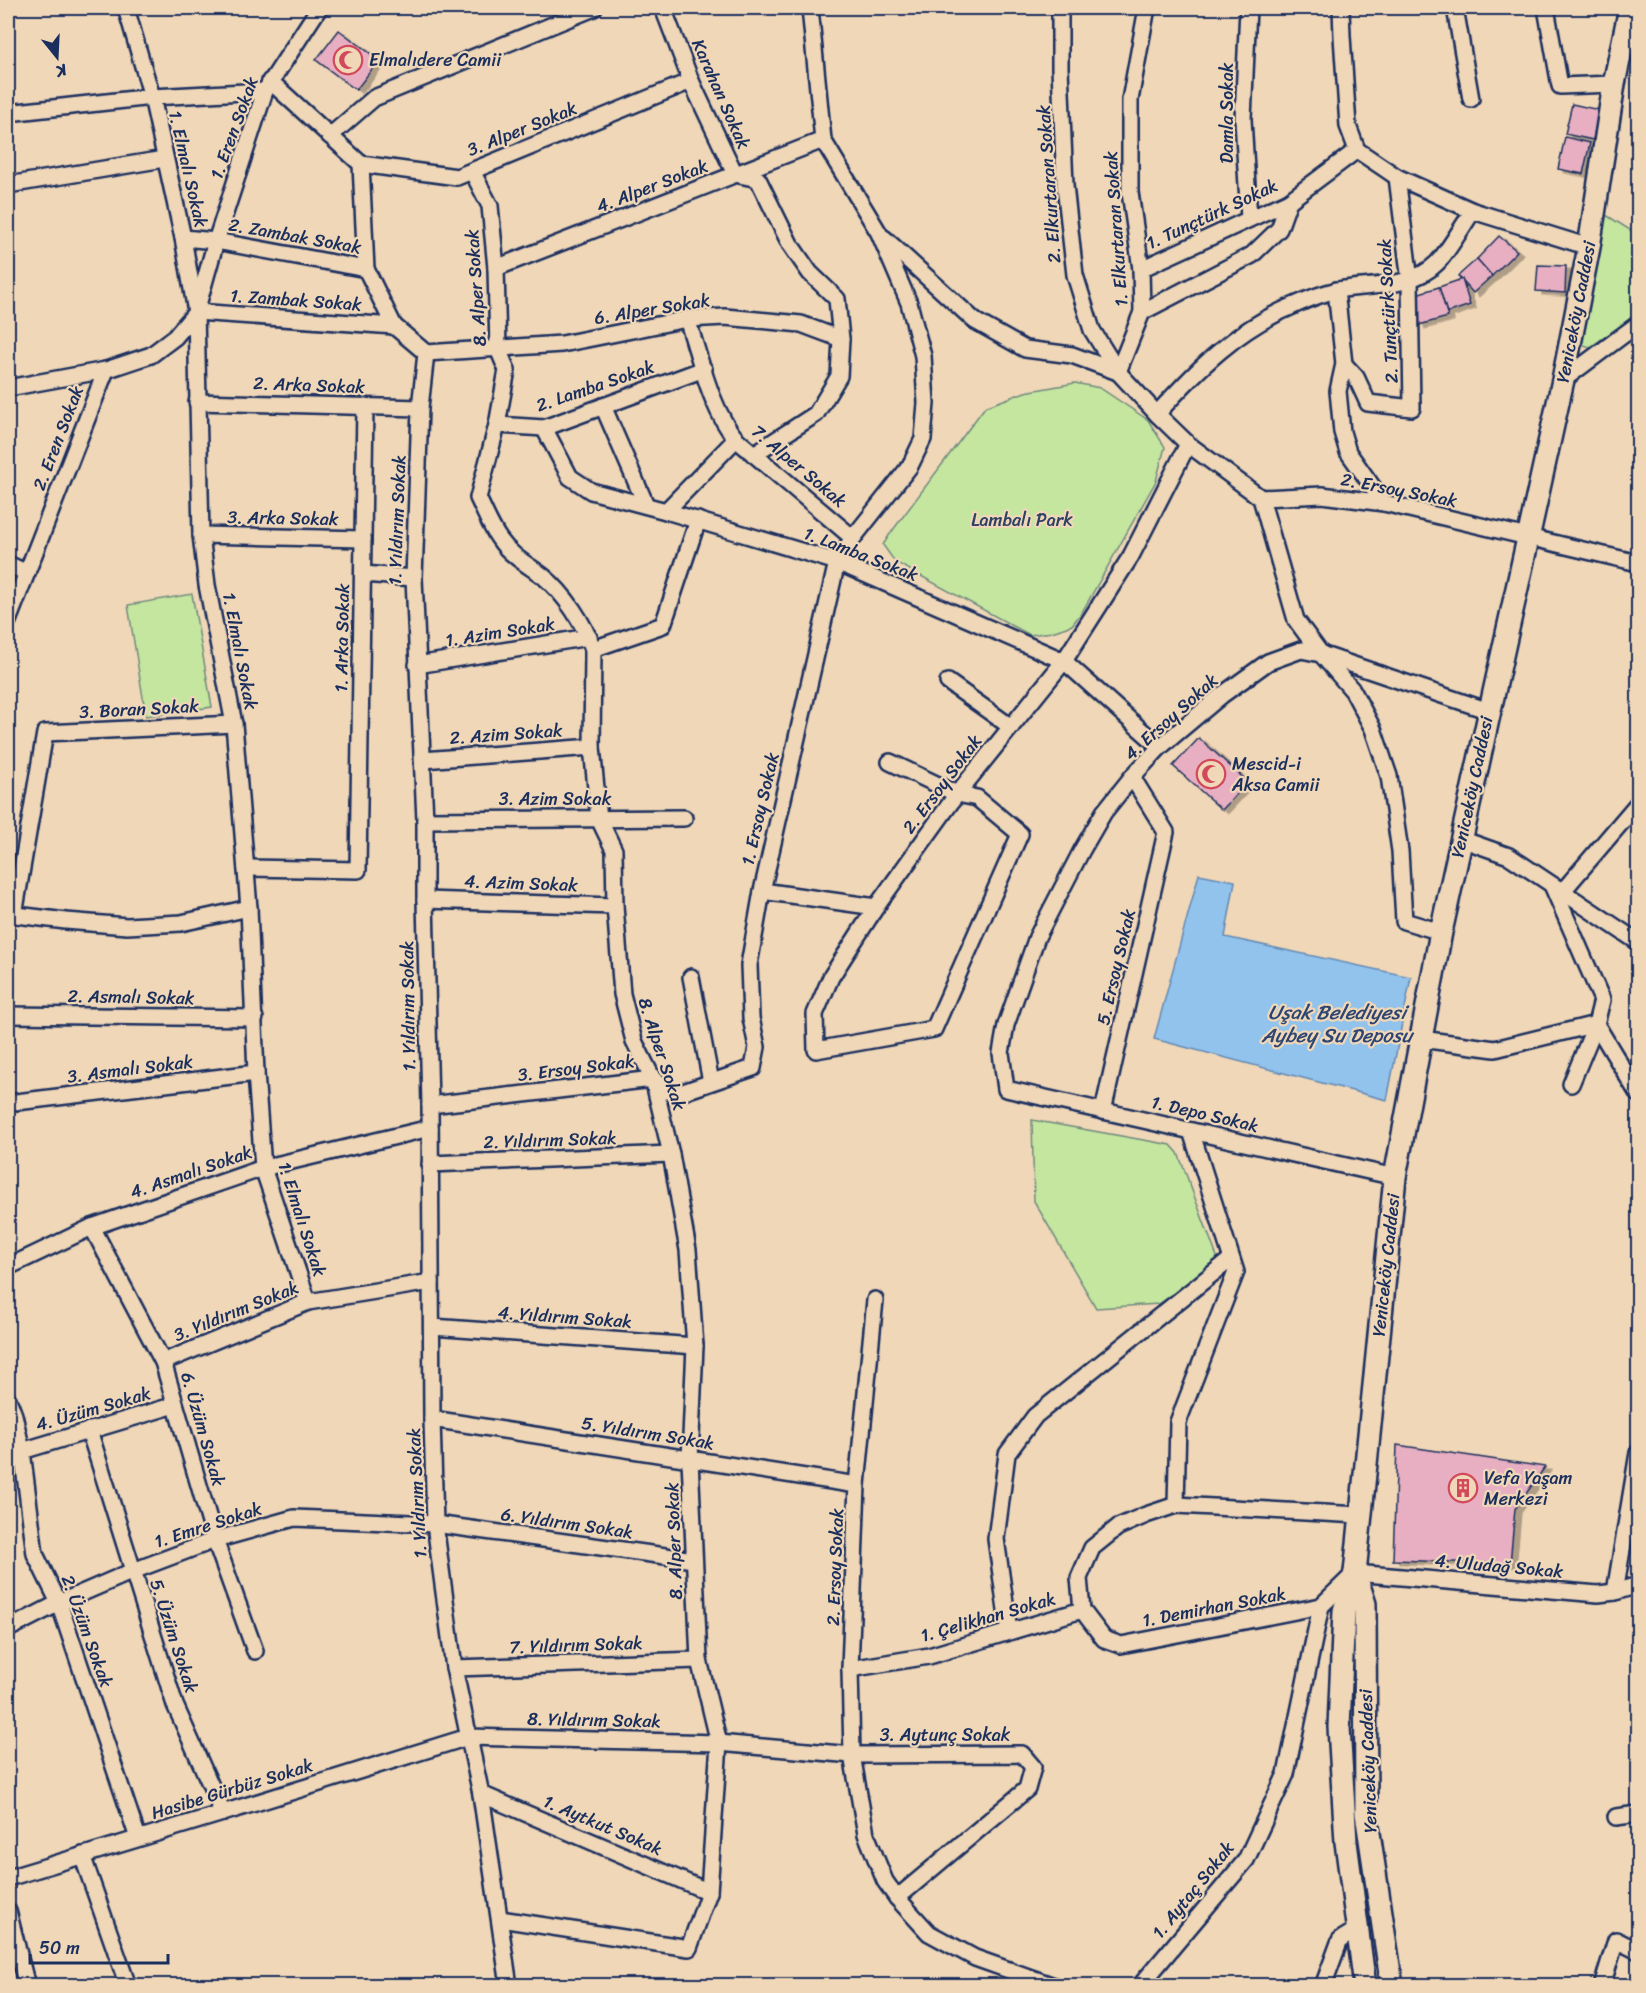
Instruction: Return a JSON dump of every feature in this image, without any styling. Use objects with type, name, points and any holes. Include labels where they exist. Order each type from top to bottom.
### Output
[{"type":"street","name":"1. Elmalı Sokak","points":[[126,8],[152,97],[183,238],[196,312],[201,535],[207,585],[234,724],[249,908],[256,1073],[263,1168],[308,1302]]},
{"type":"street","name":"1. Eren Sokak","points":[[8,388],[106,370],[151,356],[175,337],[196,312],[216,241],[268,86],[319,8]]},
{"type":"street","points":[[330,136],[374,98],[594,8]]},
{"type":"street","name":"Karahan Sokak","points":[[663,8],[691,81],[735,174],[758,179],[790,244],[810,273],[837,298],[842,339]]},
{"type":"street","points":[[810,8],[823,140],[879,233],[909,303],[922,356],[926,403],[923,440],[910,466],[837,562]]},
{"type":"street","name":"2. Elkurtaran Sokak","points":[[1060,8],[1065,185],[1075,275],[1092,330],[1118,372],[1156,414],[1188,444],[1261,498]]},
{"type":"street","name":"1. Elkurtaran Sokak","points":[[1118,372],[1142,312],[1141,269],[1130,192],[1130,100],[1147,8]]},
{"type":"street","name":"Damla Sokak","points":[[1248,8],[1244,119],[1249,219]]},
{"type":"street","points":[[1341,8],[1348,126],[1357,150],[1397,177],[1473,211],[1589,247]]},
{"type":"street","points":[[1455,8],[1471,99]]},
{"type":"street","points":[[1546,8],[1560,86],[1614,84]]},
{"type":"street","name":"Yeniceköy Caddesi","points":[[1365,1986],[1346,1842],[1339,1727],[1344,1611],[1355,1573],[1395,1177],[1441,932],[1563,380],[1589,247],[1614,84],[1630,8]]},
{"type":"street","name":"3. Alper Sokak","points":[[361,164],[457,177],[691,81]]},
{"type":"street","points":[[8,113],[268,86],[361,164],[366,269],[394,326],[426,353]]},
{"type":"street","name":"4. Alper Sokak","points":[[496,268],[823,140]]},
{"type":"street","name":"1. Tunçtürk Sokak","points":[[1141,269],[1289,201],[1357,150]]},
{"type":"street","points":[[8,185],[165,159]]},
{"type":"street","name":"8. Alper Sokak","points":[[472,171],[490,206],[496,268],[498,349],[507,370],[497,425],[478,498],[500,541],[519,561],[544,578],[567,602],[591,643],[592,747],[598,819],[614,850],[615,906],[622,994],[634,1041],[653,1079],[671,1154],[688,1250],[695,1346],[690,1460],[699,1660],[719,1743],[709,1892],[689,1948],[500,1919]]},
{"type":"street","name":"2. Tunçtürk Sokak","points":[[1344,364],[1356,376],[1368,403],[1412,408],[1410,281],[1397,177]]},
{"type":"street","points":[[1142,312],[1252,255],[1279,229],[1289,201]]},
{"type":"street","points":[[1156,414],[1194,372],[1223,346],[1260,321],[1336,290],[1410,281],[1437,264],[1473,211]]},
{"type":"street","points":[[879,233],[975,321],[1025,349],[1072,355],[1118,372]]},
{"type":"street","name":"2. Zambak Sokak","points":[[183,238],[216,241],[366,269]]},
{"type":"street","points":[[1336,290],[1344,364],[1338,391],[1342,432],[1348,452],[1384,503]]},
{"type":"street","name":"1. Zambak Sokak","points":[[196,312],[394,326]]},
{"type":"street","name":"6. Alper Sokak","points":[[426,353],[562,344],[687,320],[725,317],[801,324],[842,339]]},
{"type":"street","name":"7. Alper Sokak","points":[[687,320],[718,409],[728,429],[736,439],[853,538]]},
{"type":"street","points":[[1563,380],[1638,324]]},
{"type":"street","points":[[754,454],[816,414],[839,376],[842,339]]},
{"type":"street","name":"1. Yıldırım Sokak","points":[[426,353],[420,408],[414,578],[425,819],[435,1524],[454,1668],[481,1794],[509,1986]]},
{"type":"street","name":"2. Lamba Sokak","points":[[497,425],[544,428],[704,369]]},
{"type":"street","name":"2. Eren Sokak","points":[[8,621],[106,370]]},
{"type":"street","name":"2. Arka Sokak","points":[[197,402],[420,408]]},
{"type":"street","name":"1. Arka Sokak","points":[[246,868],[357,870],[365,406]]},
{"type":"street","points":[[603,406],[646,505]]},
{"type":"street","name":"1. Lamba Sokak","points":[[544,428],[570,477],[591,491],[698,520],[837,562],[1064,661],[1160,747]]},
{"type":"street","points":[[666,511],[736,439]]},
{"type":"street","name":"2. Ersoy Sokak","points":[[957,794],[977,798],[1020,834],[934,1029],[816,1050],[815,1014],[831,977],[876,907],[957,794],[1064,661],[1131,556],[1188,444]]},
{"type":"street","name":"2. Ersoy Sokak","points":[[1261,498],[1322,495],[1384,503],[1638,563]]},
{"type":"street","points":[[1261,498],[1296,620],[1353,691],[1373,729],[1389,776],[1400,851],[1404,921],[1441,932]]},
{"type":"street","name":"1. Azim Sokak","points":[[417,665],[591,643],[663,625],[698,520]]},
{"type":"street","name":"3. Arka Sokak","points":[[201,535],[363,539]]},
{"type":"street","name":"1. Ersoy Sokak","points":[[753,1068],[757,1047],[751,1018],[749,965],[762,891],[837,562]]},
{"type":"street","points":[[8,564],[27,573]]},
{"type":"street","points":[[363,574],[414,578]]},
{"type":"street","name":"4. Ersoy Sokak","points":[[1006,1089],[1000,1053],[1006,1025],[1036,937],[1093,831],[1132,777],[1160,747],[1222,694],[1268,662],[1301,650],[1321,654],[1489,711]]},
{"type":"street","points":[[948,682],[1011,727]]},
{"type":"street","name":"3. Boran Sokak","points":[[11,914],[45,733],[234,724]]},
{"type":"street","name":"2. Azim Sokak","points":[[423,760],[592,747]]},
{"type":"street","points":[[890,762],[957,794]]},
{"type":"street","name":"5. Ersoy Sokak","points":[[1103,1111],[1166,832],[1132,777]]},
{"type":"street","points":[[1557,889],[1638,803]]},
{"type":"street","name":"3. Azim Sokak","points":[[425,819],[684,818]]},
{"type":"street","points":[[1461,840],[1509,856],[1638,942]]},
{"type":"street","points":[[1557,889],[1602,1000],[1596,1024],[1572,1084]]},
{"type":"street","points":[[762,891],[876,907]]},
{"type":"street","name":"4. Azim Sokak","points":[[425,900],[615,906]]},
{"type":"street","points":[[11,914],[127,926],[181,923],[249,908]]},
{"type":"street","points":[[691,977],[711,1082]]},
{"type":"street","name":"2. Asmalı Sokak","points":[[8,1015],[255,1018]]},
{"type":"street","points":[[1421,1039],[1495,1049],[1596,1024]]},
{"type":"street","points":[[1596,1024],[1638,1094]]},
{"type":"street","name":"3. Ersoy Sokak","points":[[430,1105],[653,1079],[674,1095],[753,1068]]},
{"type":"street","name":"3. Asmalı Sokak","points":[[8,1103],[256,1073]]},
{"type":"street","name":"1. Depo Sokak","points":[[1006,1089],[1395,1177]]},
{"type":"street","name":"4. Asmalı Sokak","points":[[8,1267],[92,1227],[263,1168],[430,1128]]},
{"type":"street","points":[[1176,1505],[1179,1422],[1236,1272],[1191,1131]]},
{"type":"street","name":"2. Yıldırım Sokak","points":[[430,1164],[671,1154]]},
{"type":"street","name":"6. Üzüm Sokak","points":[[92,1227],[163,1362],[214,1540],[255,1651]]},
{"type":"street","points":[[1009,1631],[996,1539],[1007,1454],[1035,1416],[1231,1259]]},
{"type":"street","name":"3. Yıldırım Sokak","points":[[163,1362],[308,1302],[431,1282]]},
{"type":"street","name":"2. Ersoy Sokak","points":[[875,1300],[858,1485],[850,1668],[852,1755],[866,1834],[885,1881],[897,1898],[929,1933],[975,1958],[1054,1986]]},
{"type":"street","name":"4. Yıldırım Sokak","points":[[432,1328],[695,1346]]},
{"type":"street","name":"2. Üzüm Sokak","points":[[8,1399],[14,1414],[22,1451],[35,1554],[59,1603],[138,1838]]},
{"type":"street","name":"4. Üzüm Sokak","points":[[22,1451],[175,1405]]},
{"type":"street","name":"5. Yıldırım Sokak","points":[[432,1419],[858,1485]]},
{"type":"street","name":"5. Üzüm Sokak","points":[[89,1431],[175,1705],[223,1814]]},
{"type":"street","points":[[1615,1592],[1638,1453]]},
{"type":"street","name":"1. Çelikhan Sokak","points":[[850,1668],[929,1656],[1082,1610],[1079,1578],[1092,1548],[1118,1527],[1176,1505],[1360,1515]]},
{"type":"street","name":"1. Emre Sokak","points":[[8,1629],[59,1603],[134,1571],[214,1540],[294,1518],[435,1524]]},
{"type":"street","name":"6. Yıldırım Sokak","points":[[435,1524],[694,1560]]},
{"type":"street","points":[[1321,1606],[1355,1573]]},
{"type":"street","name":"Yeniceköy Caddesi","points":[[1355,1573],[1365,1604],[1366,1814],[1392,1986]]},
{"type":"street","name":"4. Uludağ Sokak","points":[[1355,1573],[1598,1594],[1638,1585]]},
{"type":"street","name":"1. Demirhan Sokak","points":[[1082,1610],[1104,1639],[1120,1645],[1321,1606]]},
{"type":"street","name":"1. Aytaç Sokak","points":[[1140,1986],[1246,1860],[1286,1774],[1321,1606]]},
{"type":"street","name":"7. Yıldırım Sokak","points":[[454,1668],[699,1660]]},
{"type":"street","name":"Hasibe Gürbüz Sokak","points":[[8,1878],[223,1814],[468,1737]]},
{"type":"street","name":"8. Yıldırım Sokak","points":[[468,1737],[719,1743],[852,1755]]},
{"type":"street","name":"3. Aytunç Sokak","points":[[852,1755],[1022,1754],[1033,1767],[1027,1789],[897,1898]]},
{"type":"street","name":"1. Aytkut Sokak","points":[[481,1794],[709,1892]]},
{"type":"street","points":[[1616,1817],[1638,1814]]},
{"type":"street","points":[[82,1855],[128,1986]]},
{"type":"street","points":[[8,1911],[27,1986]]},
{"type":"street","points":[[1323,1986],[1340,1940],[1358,1929]]},
{"type":"street","points":[[1602,1986],[1616,1940],[1638,1951]]},
{"type":"green space","points":[[1606,215],[1638,235],[1638,314],[1590,347],[1578,343]]},
{"type":"green space","name":"Lambalı Park","points":[[1075,383],[1100,388],[1148,420],[1165,447],[1156,481],[1082,612],[1072,625],[1052,632],[1030,635],[895,562],[883,545],[985,407],[1025,392]]},
{"type":"green space","points":[[192,594],[212,707],[146,716],[128,605]]},
{"type":"green space","points":[[1032,1120],[1171,1145],[1178,1153],[1220,1265],[1159,1304],[1096,1308],[1034,1201]]},
{"type":"water","name":"Uşak Belediyesi Aybey Su Deposu","points":[[1199,874],[1235,881],[1225,937],[1411,977],[1387,1100],[1154,1039]]},
{"type":"building","name":"Elmalıdere Camii","points":[[339,30],[379,60],[356,90],[316,60]]},
{"type":"building","points":[[1572,104],[1599,110],[1593,140],[1565,134]]},
{"type":"building","points":[[1565,137],[1590,143],[1583,174],[1558,169]]},
{"type":"building","points":[[1499,236],[1517,251],[1492,276],[1477,259]]},
{"type":"building","points":[[1477,259],[1492,276],[1473,293],[1458,276]]},
{"type":"building","points":[[1538,265],[1566,266],[1565,293],[1536,291]]},
{"type":"building","points":[[1462,279],[1470,305],[1447,313],[1439,287]]},
{"type":"building","points":[[1439,287],[1448,317],[1419,325],[1410,296]]},
{"type":"building","name":"Mescid-i Aksa Camii","points":[[1199,738],[1248,782],[1222,810],[1173,766]]},
{"type":"building","name":"Vefa Yaşam Merkezi","points":[[1397,1445],[1545,1467],[1515,1509],[1510,1564],[1393,1560]]},
{"type":"place","name":"Elmalıdere Camii","points":[[348,60]]},
{"type":"place","name":"Mescid-i Aksa Camii","points":[[1211,774]]},
{"type":"place","name":"Vefa Yaşam Merkezi","points":[[1463,1488]]}]
